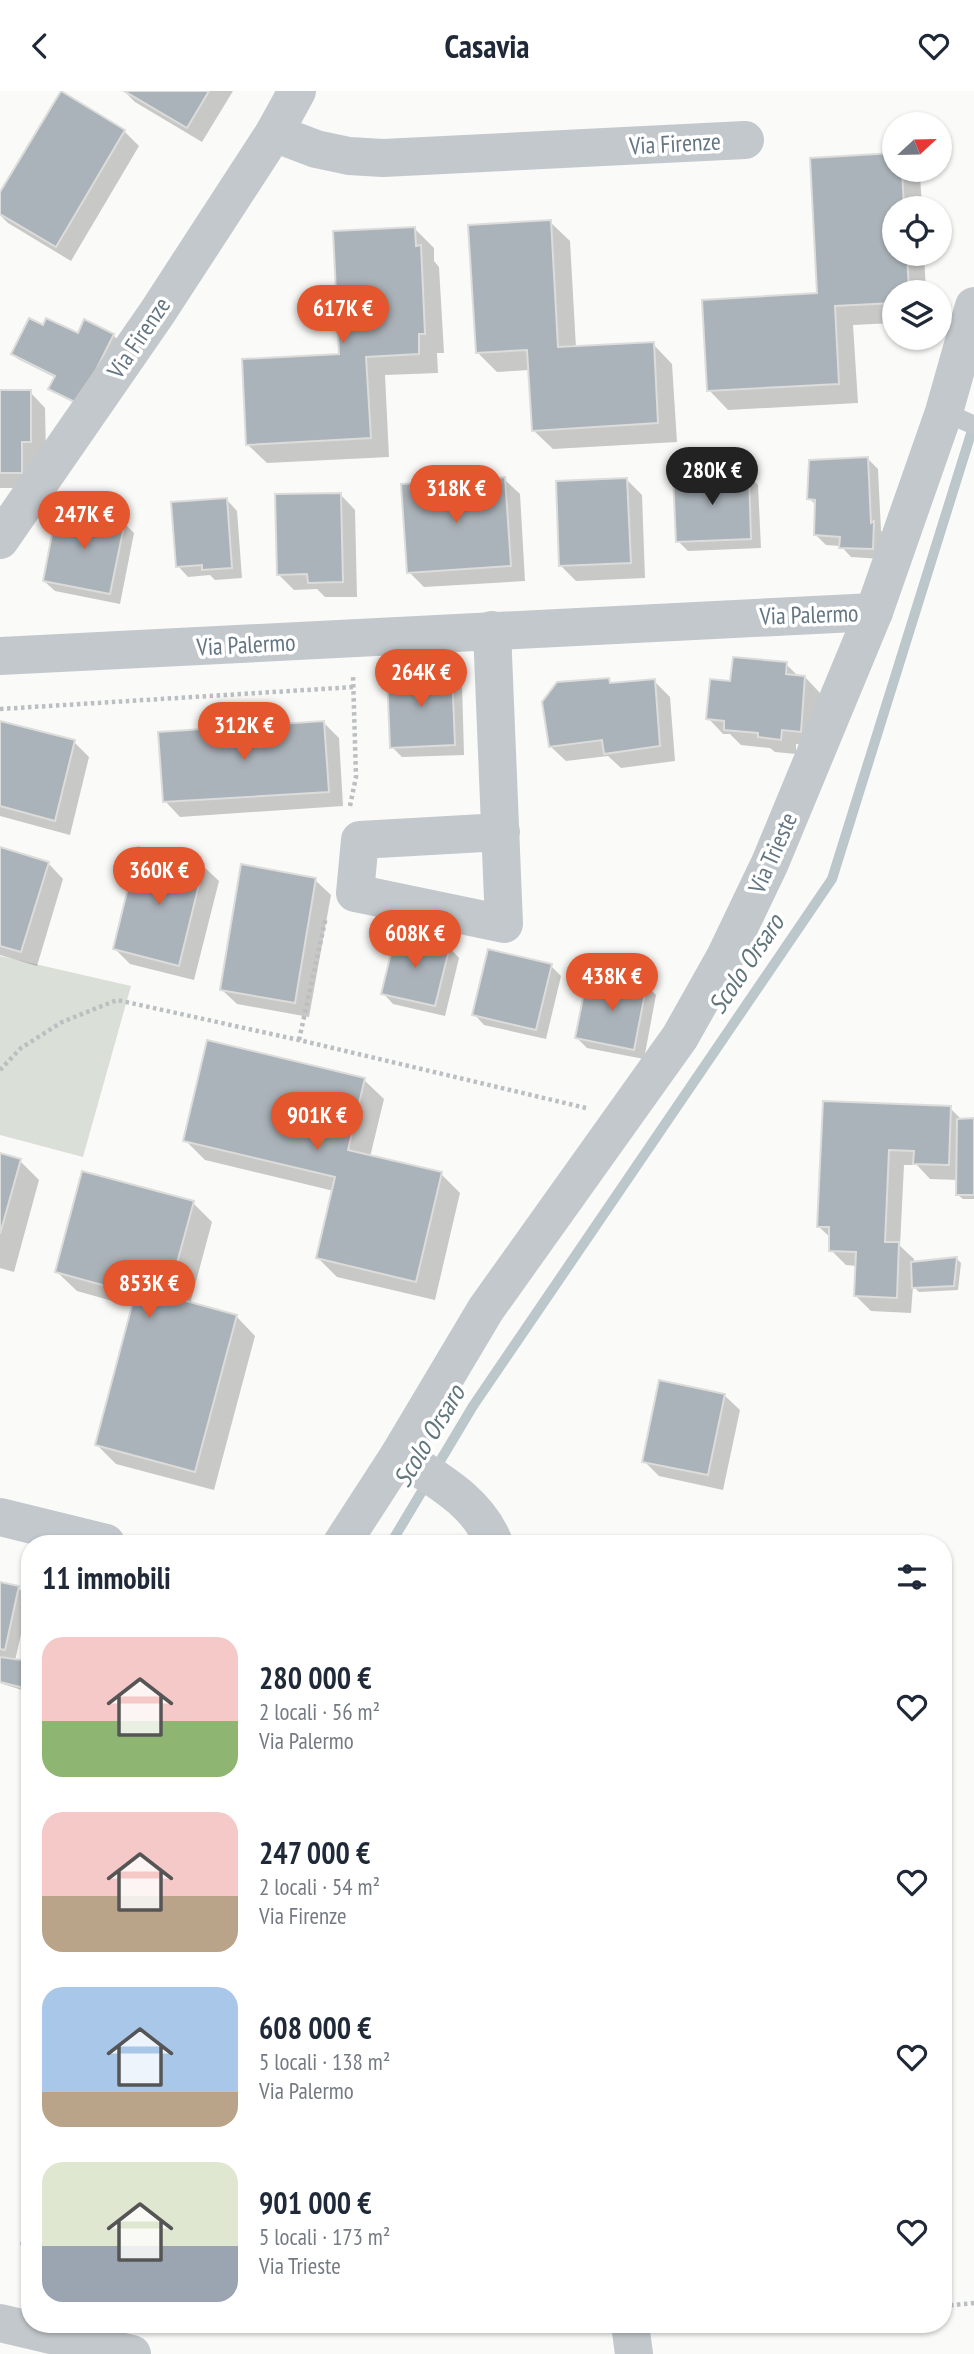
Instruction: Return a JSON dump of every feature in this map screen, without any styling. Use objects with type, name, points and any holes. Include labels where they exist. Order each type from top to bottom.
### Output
[{"type":"street","name":"Via Firenze","points":[[0,540],[157,313],[274,133],[297,91]]},
{"type":"street","name":"Via Firenze","points":[[274,133],[316,149],[349,156],[383,158],[745,140]]},
{"type":"street","name":"Via Trieste","points":[[348,1535],[408,1461],[486,1309],[680,1037],[725,957],[770,863],[874,612],[961,419],[974,306]]},
{"type":"street","name":"Via Palermo","points":[[0,656],[874,612]]},
{"type":"street","points":[[492,630],[501,832],[504,924],[355,893],[360,840],[501,832]]},
{"type":"street","points":[[408,1461],[467,1502],[491,1535]]},
{"type":"street","points":[[0,1517],[73,1535]]},
{"type":"street","points":[[0,2299],[21,2307]]},
{"type":"street","points":[[0,2323],[21,2328]]},
{"type":"street","points":[[43,2333],[132,2354]]},
{"type":"street","points":[[97,2333],[158,2354]]},
{"type":"street","points":[[0,2348],[51,2354]]},
{"type":"path","points":[[348,812],[356,777],[352,662]]},
{"type":"path","points":[[0,709],[354,687]]},
{"type":"path","points":[[299,1040],[328,907]]},
{"type":"path","points":[[0,1070],[22,1048],[62,1022],[117,1000],[624,1117]]},
{"type":"path","points":[[952,2305],[974,2303]]},
{"type":"shaded area","points":[[0,956],[131,986],[83,1157],[0,1135]]},
{"type":"building","points":[[61,91],[125,130],[56,247],[0,214],[0,192]]},
{"type":"building","points":[[124,91],[209,91],[187,128]]},
{"type":"building","points":[[882,154],[882,182],[903,182],[903,196],[882,196],[882,266],[908,266],[908,280],[882,280],[882,304],[835,306],[839,384],[707,391],[702,300],[817,293],[810,158]]},
{"type":"building","points":[[551,220],[558,347],[654,342],[658,423],[532,431],[527,350],[476,353],[468,225]]},
{"type":"building","points":[[415,227],[416,246],[421,245],[425,334],[419,334],[419,354],[366,357],[371,438],[246,445],[242,359],[339,354],[333,231]]},
{"type":"building","points":[[29,318],[43,325],[46,318],[78,333],[84,319],[114,334],[79,404],[48,389],[55,376],[11,354]]},
{"type":"building","points":[[0,390],[31,390],[31,442],[22,442],[22,473],[0,473]]},
{"type":"building","points":[[868,457],[871,523],[874,521],[873,549],[839,548],[840,537],[814,535],[815,500],[807,499],[809,460]]},
{"type":"building","points":[[749,472],[751,539],[676,542],[673,475]]},
{"type":"building","points":[[505,477],[511,566],[407,573],[401,484]]},
{"type":"building","points":[[627,478],[631,563],[559,566],[556,481]]},
{"type":"building","points":[[341,493],[343,582],[308,583],[307,574],[277,575],[275,494]]},
{"type":"building","points":[[227,498],[232,568],[202,570],[202,565],[176,567],[171,502]]},
{"type":"building","points":[[57,508],[125,521],[110,594],[43,581]]},
{"type":"building","points":[[733,657],[787,662],[786,674],[805,676],[801,732],[782,730],[781,740],[758,737],[758,733],[724,730],[724,721],[706,719],[710,679],[730,681]]},
{"type":"building","points":[[452,671],[455,745],[390,748],[387,674]]},
{"type":"building","points":[[609,678],[610,683],[655,679],[660,746],[604,754],[602,740],[549,747],[542,702],[557,682]]},
{"type":"building","points":[[0,721],[75,740],[55,821],[0,806]]},
{"type":"building","points":[[324,721],[329,792],[163,802],[158,732]]},
{"type":"building","points":[[0,847],[49,862],[21,952],[0,946]]},
{"type":"building","points":[[138,847],[204,864],[179,966],[113,949]]},
{"type":"building","points":[[241,864],[316,878],[295,1003],[220,990]]},
{"type":"building","points":[[396,933],[450,946],[435,1006],[381,994]]},
{"type":"building","points":[[488,949],[552,964],[536,1030],[472,1015]]},
{"type":"building","points":[[616,977],[647,983],[634,1050],[575,1038],[586,983],[613,988]]},
{"type":"building","points":[[207,1040],[365,1078],[348,1150],[442,1172],[416,1282],[316,1258],[335,1177],[183,1141]]},
{"type":"building","points":[[823,1101],[951,1106],[949,1165],[913,1164],[914,1151],[889,1150],[885,1242],[899,1242],[897,1298],[854,1296],[856,1252],[829,1251],[829,1227],[817,1227]]},
{"type":"building","points":[[974,1118],[974,1195],[956,1195],[957,1119]]},
{"type":"building","points":[[0,1153],[21,1159],[0,1234]]},
{"type":"building","points":[[82,1171],[194,1201],[168,1296],[237,1315],[195,1472],[95,1445],[135,1294],[55,1272]]},
{"type":"building","points":[[957,1257],[954,1286],[912,1288],[911,1262]]},
{"type":"building","points":[[659,1380],[725,1394],[708,1475],[642,1462]]},
{"type":"building","points":[[0,1582],[19,1586],[5,1650],[0,1649]]},
{"type":"building","points":[[0,1657],[21,1660],[21,1687],[0,1682]]},
{"type":"waterway","name":"Scolo Orsaro","points":[[396,1535],[473,1406],[832,879],[974,424]]}]
